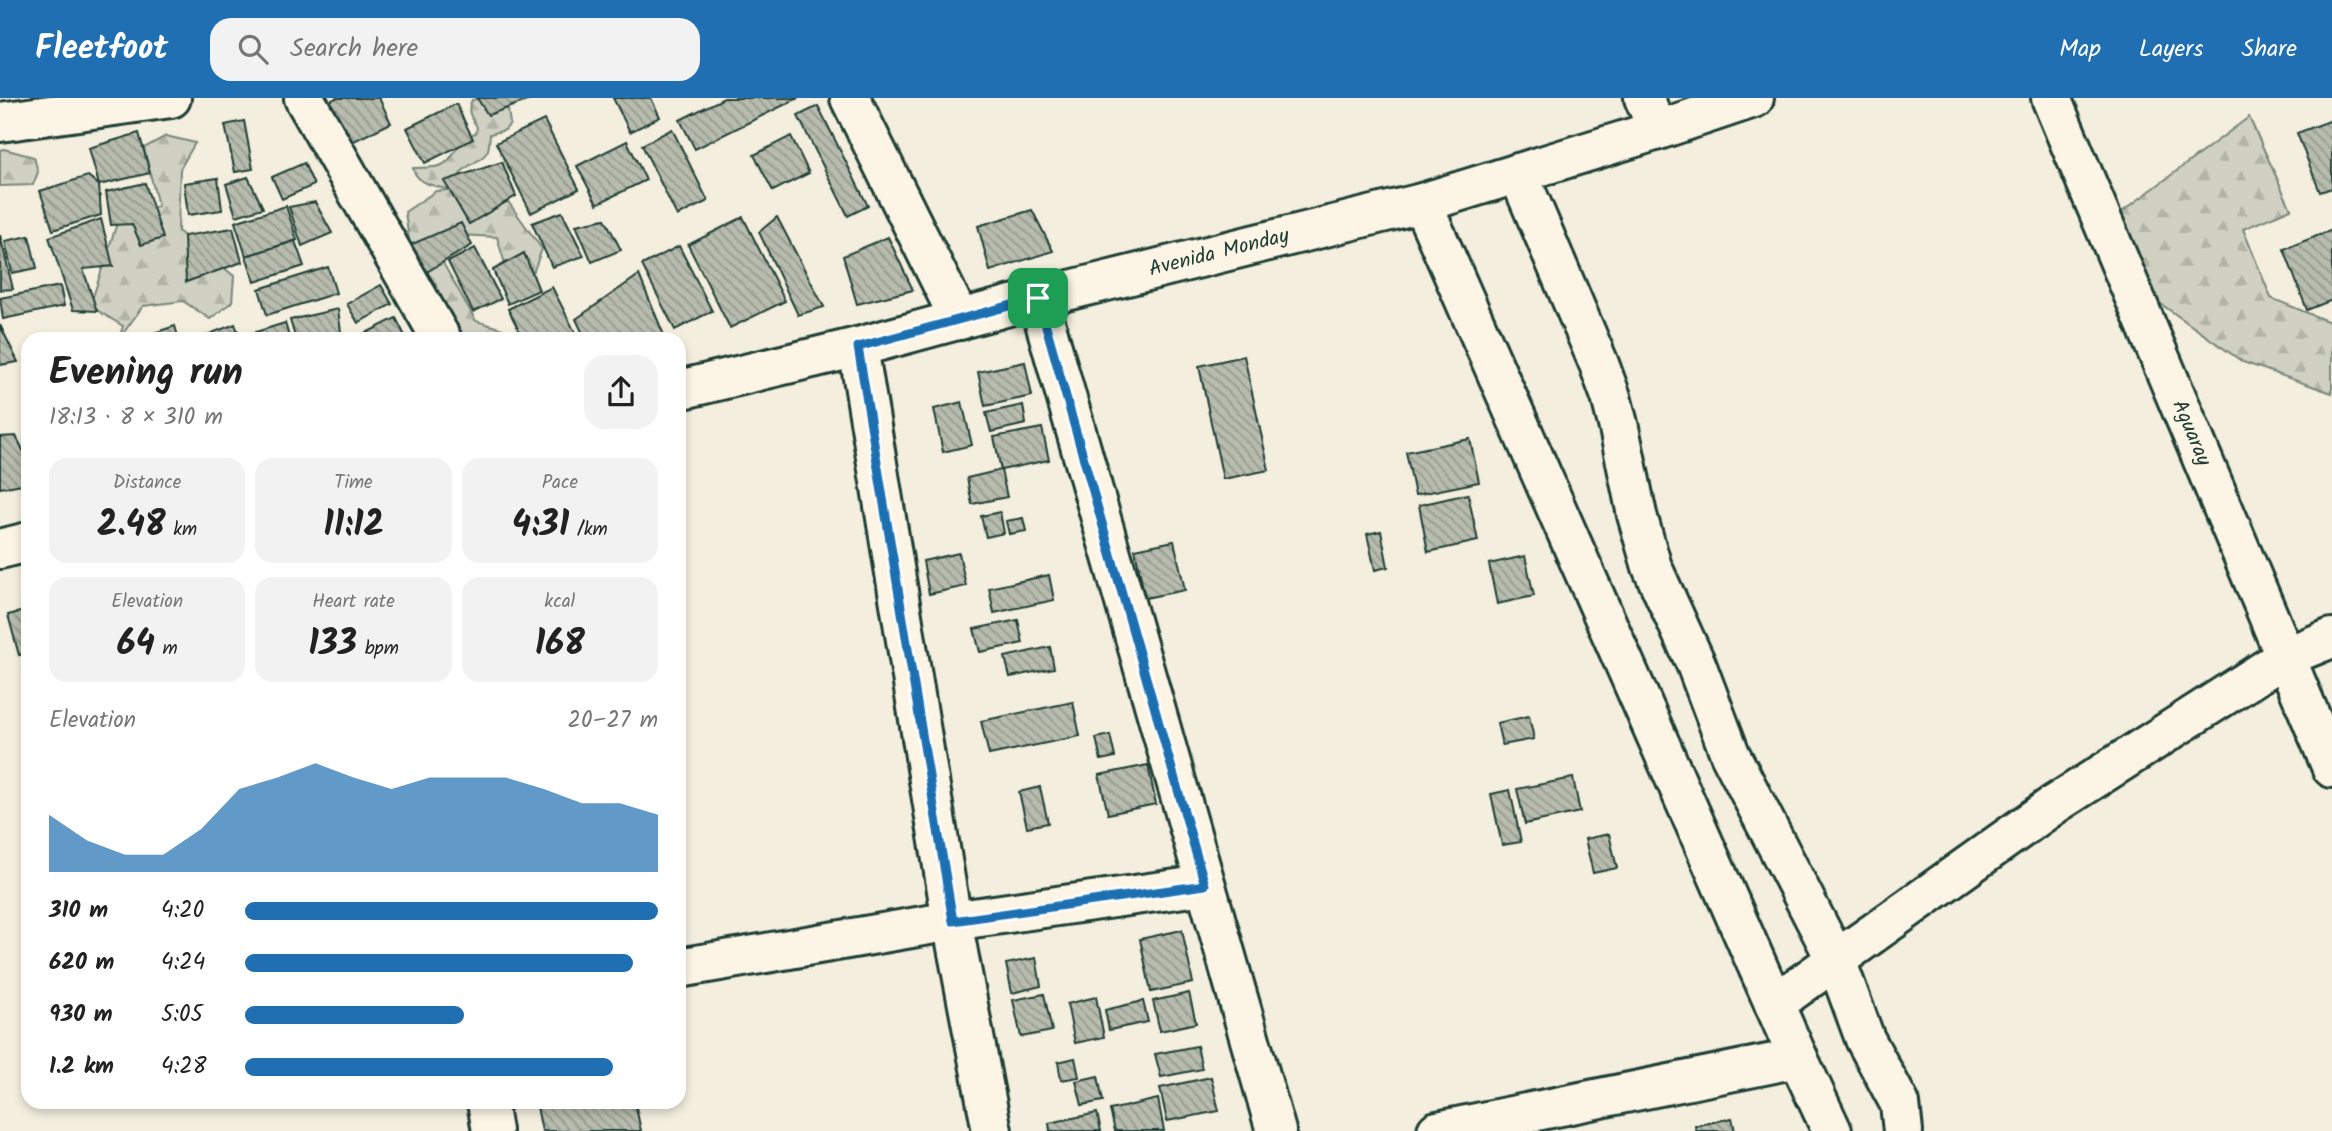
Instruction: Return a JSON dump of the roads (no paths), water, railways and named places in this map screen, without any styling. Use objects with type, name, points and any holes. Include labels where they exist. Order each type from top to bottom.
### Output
[{"type":"street","points":[[0,122],[172,98]]},
{"type":"street","points":[[304,98],[437,332]]},
{"type":"street","points":[[850,98],[960,320]]},
{"type":"street","name":"Avenida Monday","points":[[686,388],[1422,203],[1518,173],[1651,114],[1754,98]]},
{"type":"street","name":"Aguaray","points":[[2050,98],[2332,768]]},
{"type":"street","points":[[1518,173],[1611,397],[1637,515],[1652,566],[1696,664],[1730,754],[1836,960],[1865,1039],[1900,1104],[1903,1131]]},
{"type":"street","points":[[1422,203],[1832,1131]]},
{"type":"street","points":[[1038,298],[1276,1131]]},
{"type":"street","points":[[858,347],[953,921],[992,1131]]},
{"type":"street","points":[[0,549],[21,544]]},
{"type":"street","points":[[1774,1004],[2055,804],[2285,656],[2332,638]]},
{"type":"street","points":[[686,967],[953,921],[1205,885]]},
{"type":"street","points":[[1437,1131],[1798,1058]]},
{"type":"street","points":[[489,1109],[492,1131]]}]
